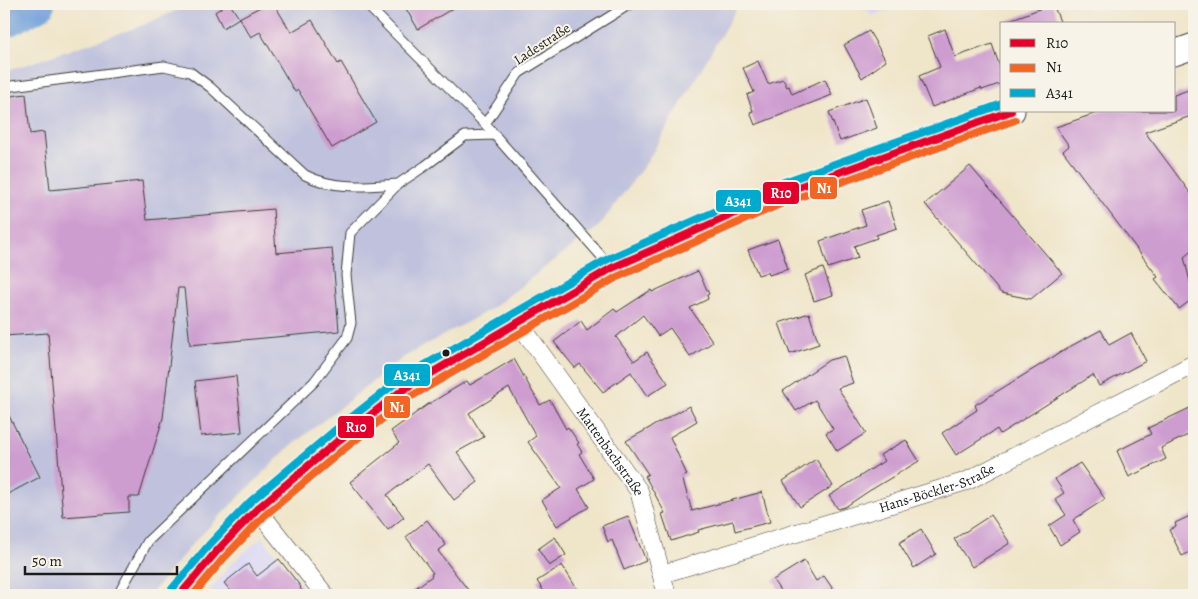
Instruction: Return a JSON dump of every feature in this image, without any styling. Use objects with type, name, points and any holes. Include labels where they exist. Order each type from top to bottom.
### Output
[{"type":"main road","points":[[1176,52],[1194,46]]},
{"type":"main road","points":[[180,595],[216,552],[257,509],[339,440],[404,389],[612,268],[776,195],[1009,112]]},
{"type":"street","name":"Mattenbachstraße","points":[[519,323],[639,492],[667,595]]},
{"type":"street","name":"Hans-Böckler-Straße","points":[[662,574],[967,481],[1194,364]]},
{"type":"street","points":[[257,509],[325,595]]},
{"type":"lane","points":[[366,4],[484,124],[612,268]]},
{"type":"lane","name":"Ladestraße","points":[[484,124],[519,73],[630,4]]},
{"type":"lane","points":[[4,87],[164,66],[190,72],[210,87],[305,175],[320,183],[355,187],[398,184]]},
{"type":"lane","points":[[118,595],[148,541],[314,382],[348,338],[351,323],[346,275],[350,233],[398,184],[426,166],[465,136],[494,135]]},
{"type":"shaded area","points":[[192,4],[739,4],[647,162],[599,226],[491,309],[404,357],[287,449],[193,543],[150,595],[4,595],[4,72],[135,28]]},
{"type":"shaded area","points":[[864,4],[901,4],[871,16]]},
{"type":"shaded area","points":[[262,537],[310,595],[207,595],[230,565]]},
{"type":"building","points":[[230,4],[239,18],[223,28],[215,12]]},
{"type":"building","points":[[266,4],[274,4],[291,32],[312,20],[338,64],[341,62],[376,122],[332,148],[298,90],[295,92],[260,32],[251,37],[239,18]]},
{"type":"building","points":[[403,4],[460,4],[418,29]]},
{"type":"building","points":[[1053,4],[1060,22],[1004,22]]},
{"type":"building","points":[[945,29],[955,57],[992,44],[1000,67],[1000,84],[982,90],[981,88],[932,107],[919,76],[940,67],[928,36]]},
{"type":"building","points":[[869,31],[886,61],[862,78],[844,45]]},
{"type":"building","points":[[758,61],[768,84],[783,79],[787,87],[789,86],[792,94],[825,79],[832,95],[755,125],[750,112],[753,111],[747,95],[754,92],[743,68]]},
{"type":"building","points":[[1194,88],[1194,115],[1145,132],[1194,198],[1194,249],[1184,257],[1194,298],[1179,309],[1155,279],[1158,277],[1063,151],[1069,146],[1056,127],[1099,112],[1176,112],[1176,94]]},
{"type":"building","points":[[26,94],[30,134],[44,132],[50,190],[142,181],[147,220],[273,209],[276,253],[332,248],[339,331],[190,345],[184,288],[178,288],[163,418],[139,497],[129,497],[129,512],[63,517],[48,333],[4,336],[4,97]]},
{"type":"building","points":[[866,98],[877,128],[840,141],[829,112]]},
{"type":"building","points":[[970,166],[1062,273],[1031,299],[1001,293],[925,204]]},
{"type":"building","points":[[888,201],[897,228],[876,235],[877,238],[854,246],[858,258],[828,268],[820,241],[866,225],[861,210]]},
{"type":"building","points":[[778,239],[788,269],[769,275],[768,272],[758,275],[748,250]]},
{"type":"building","points":[[823,268],[833,295],[814,301],[805,275]]},
{"type":"building","points":[[698,271],[709,294],[707,295],[708,299],[690,308],[713,342],[690,357],[670,328],[658,336],[643,315],[616,337],[634,361],[647,352],[668,383],[647,396],[631,372],[603,392],[580,364],[575,368],[554,342],[581,321],[587,330],[614,309],[617,312],[651,290],[652,292]]},
{"type":"building","points":[[809,313],[819,344],[790,354],[779,323]]},
{"type":"building","points":[[1101,330],[1109,345],[1131,333],[1146,361],[1099,386],[1093,375],[1000,434],[997,429],[956,455],[942,433],[977,410],[975,405],[1071,346]]},
{"type":"building","points":[[844,356],[853,383],[838,388],[866,433],[837,451],[826,433],[833,429],[815,400],[796,411],[783,391],[829,360]]},
{"type":"building","points":[[514,359],[540,405],[550,400],[566,429],[568,427],[579,443],[577,444],[582,452],[579,454],[594,479],[578,489],[589,507],[557,526],[542,500],[561,488],[528,442],[536,436],[509,388],[469,413],[484,437],[457,452],[478,482],[454,500],[428,464],[387,495],[404,517],[388,530],[350,482],[399,443],[391,431],[427,405],[467,381],[470,385]]},
{"type":"building","points":[[236,376],[242,432],[201,436],[195,381]]},
{"type":"building","points":[[4,406],[40,477],[4,496]]},
{"type":"building","points":[[689,406],[697,421],[670,437],[687,475],[682,477],[692,511],[762,492],[770,522],[735,531],[733,521],[698,530],[699,532],[671,541],[662,514],[665,513],[645,476],[648,474],[626,441]]},
{"type":"building","points":[[1194,406],[1194,432],[1161,448],[1166,459],[1129,477],[1117,451],[1151,434],[1148,428]]},
{"type":"building","points":[[906,440],[919,461],[845,507],[838,509],[829,496],[884,461],[880,455]]},
{"type":"building","points":[[816,459],[833,486],[800,507],[783,481]]},
{"type":"building","points":[[1080,463],[1105,499],[1073,520],[1080,532],[1060,545],[1049,526],[1066,515],[1055,499],[1064,493],[1055,479]]},
{"type":"building","points":[[1194,514],[1194,550],[1182,556],[1169,530],[1176,526],[1175,523]]},
{"type":"building","points":[[991,515],[1010,543],[972,567],[954,539]]},
{"type":"building","points":[[628,516],[646,561],[624,570],[612,540],[608,542],[602,526]]},
{"type":"building","points":[[427,520],[446,545],[438,551],[472,595],[406,595],[432,576],[431,574],[433,573],[406,537]]},
{"type":"building","points":[[921,529],[936,554],[914,568],[899,543]]},
{"type":"building","points":[[555,537],[566,555],[549,566],[538,549]]},
{"type":"building","points":[[279,559],[305,595],[234,595],[224,583],[248,564],[257,576]]},
{"type":"building","points":[[804,561],[816,581],[824,576],[837,595],[783,595],[773,580]]},
{"type":"building","points":[[562,565],[577,589],[561,595],[546,595],[537,581]]},
{"type":"waterway","points":[[4,20],[37,4]]},
{"type":"transit line","name":"A341","points":[[172,589],[209,545],[251,501],[333,432],[399,380],[608,259],[773,186],[1000,105]]},
{"type":"transit line","name":"R10","points":[[180,595],[216,552],[257,509],[339,440],[404,389],[612,268],[776,195],[1008,112]]},
{"type":"transit line","name":"N1","points":[[193,595],[223,559],[264,516],[345,448],[410,397],[617,277],[780,204],[1015,120]]}]
